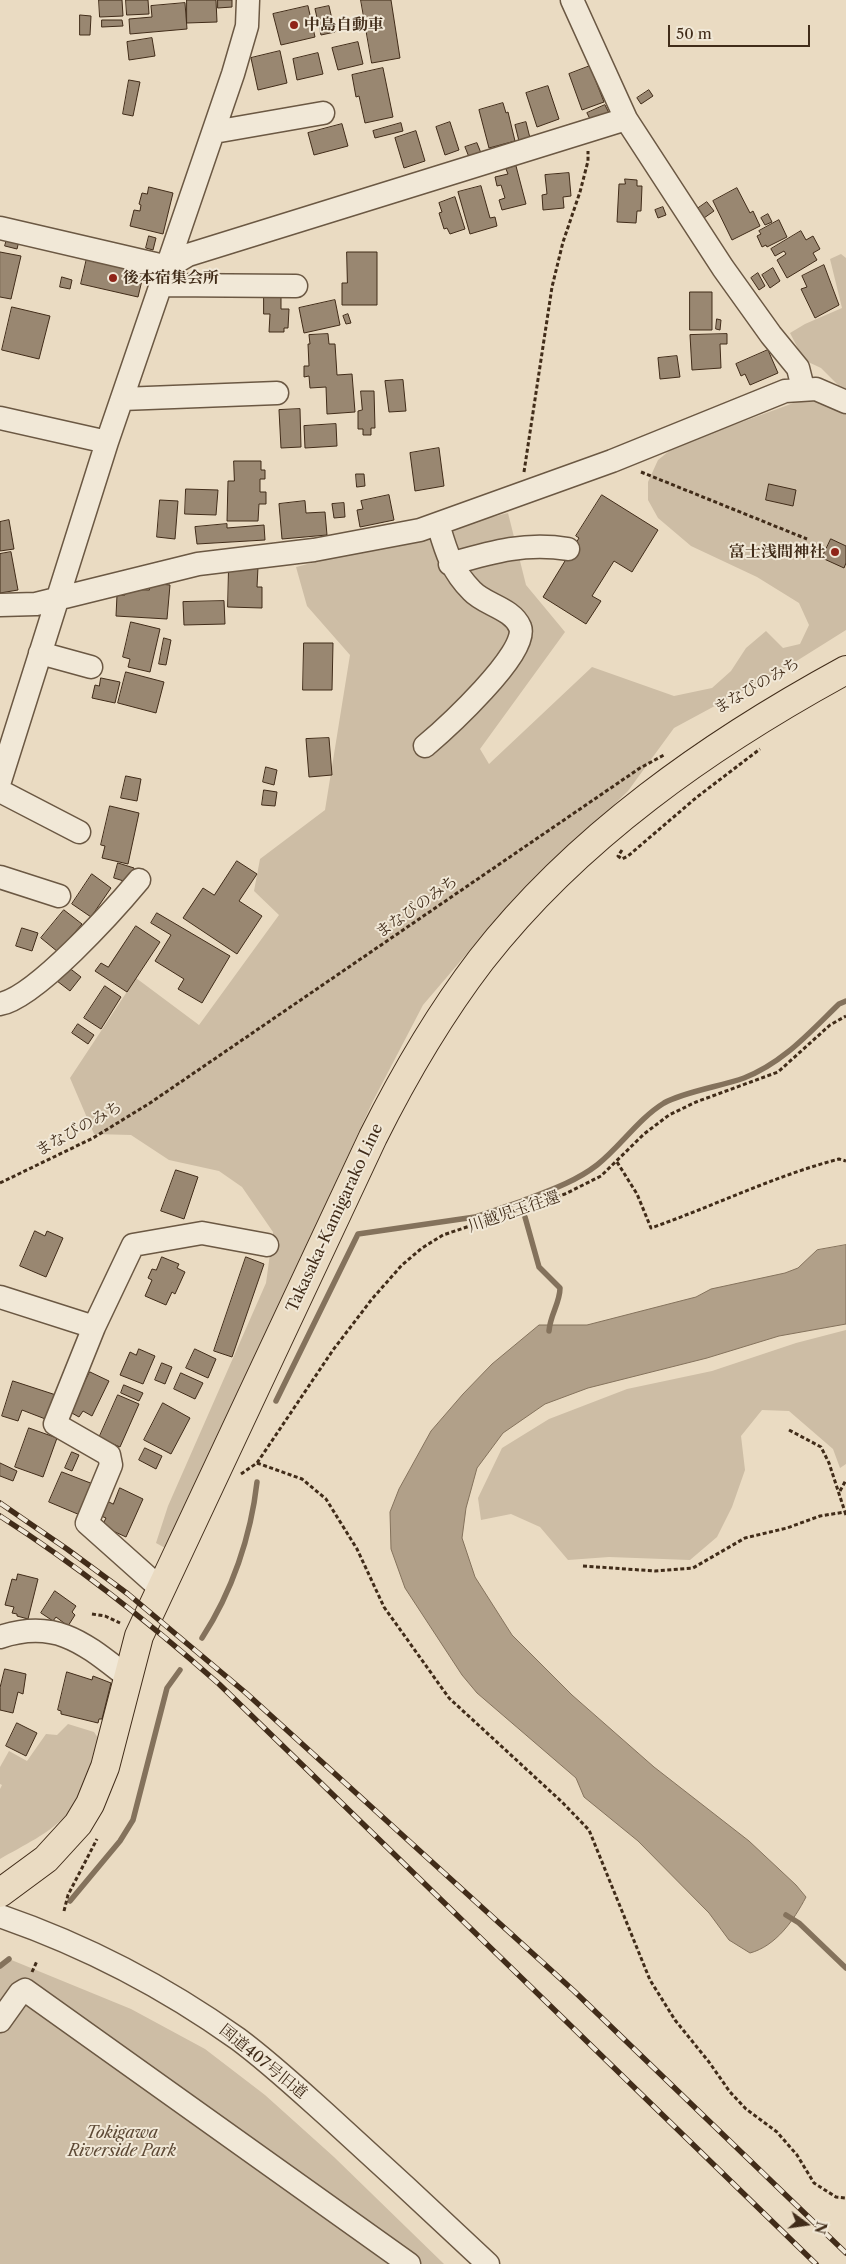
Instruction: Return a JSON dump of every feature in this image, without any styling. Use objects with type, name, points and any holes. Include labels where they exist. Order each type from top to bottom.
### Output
[{"type":"main road","name":"Takasaka-Kamigarako Line","points":[[0,1894],[46,1859],[78,1824],[90,1804],[105,1767],[139,1636],[390,1103],[424,1042],[476,967],[505,932],[551,883],[643,801],[704,755],[740,731],[846,670]]},
{"type":"street","points":[[0,781],[107,442],[214,132],[247,26],[248,0]]},
{"type":"street","points":[[572,0],[626,119],[723,268],[771,335],[798,368],[804,388]]},
{"type":"street","points":[[214,132],[323,113]]},
{"type":"street","points":[[165,276],[188,255],[626,119]]},
{"type":"street","points":[[0,228],[165,276],[296,286]]},
{"type":"street","points":[[0,605],[36,604],[198,564],[314,550],[420,530],[612,461],[785,391],[804,388],[816,389],[846,402]]},
{"type":"street","points":[[122,399],[277,393]]},
{"type":"street","points":[[0,418],[107,442]]},
{"type":"street","points":[[425,746],[454,722],[492,682],[521,639],[520,628],[510,615],[472,592],[450,564],[438,524]]},
{"type":"street","points":[[450,564],[500,550],[544,545],[568,549]]},
{"type":"street","points":[[40,652],[91,667]]},
{"type":"street","points":[[0,791],[80,832]]},
{"type":"street","points":[[0,876],[59,896]]},
{"type":"street","points":[[0,1004],[30,990],[74,950],[139,880]]},
{"type":"street","points":[[161,1589],[87,1523],[111,1465],[108,1455],[55,1424],[94,1327],[132,1245],[202,1233],[267,1245]]},
{"type":"street","points":[[0,1297],[94,1327]]},
{"type":"street","points":[[0,1636],[17,1631],[47,1631],[63,1634],[84,1644],[129,1678]]},
{"type":"street","name":"国道407号旧道","points":[[0,1916],[56,1937],[119,1966],[198,2012],[237,2039],[265,2060],[488,2264]]},
{"type":"street","points":[[0,2021],[20,1993],[25,1990],[408,2264]]},
{"type":"path","points":[[521,493],[552,287],[588,161],[587,131]]},
{"type":"path","points":[[612,461],[808,539]]},
{"type":"path","points":[[622,848],[618,856],[622,859],[628,856],[698,796],[764,746]]},
{"type":"path","name":"まなびのみち","points":[[0,1183],[93,1138],[150,1103],[632,774],[666,754]]},
{"type":"path","name":"川越児玉往還","points":[[240,1475],[257,1463],[344,1336],[402,1265],[422,1248],[444,1235],[565,1194],[601,1176],[618,1162],[644,1134],[669,1115],[696,1102],[778,1072],[830,1025],[846,1016]]},
{"type":"path","points":[[618,1162],[638,1194],[651,1228],[699,1211],[780,1176],[839,1159],[846,1161]]},
{"type":"path","points":[[583,1566],[655,1571],[693,1568],[745,1538],[787,1528],[820,1516],[845,1514],[839,1491],[821,1447],[789,1430]]},
{"type":"path","points":[[257,1463],[302,1479],[326,1499],[357,1549],[384,1607],[449,1698],[562,1802],[589,1830],[650,1980],[675,2020],[709,2062],[730,2092],[746,2109],[776,2132],[796,2155],[814,2183],[836,2197],[846,2198]]},
{"type":"path","points":[[839,1491],[846,1480]]},
{"type":"path","points":[[92,1614],[105,1616],[126,1625],[139,1636]]},
{"type":"green space","points":[[841,254],[846,258],[846,630],[787,667],[674,728],[628,791],[493,923],[423,1005],[373,1101],[167,1549],[156,1543],[168,1506],[266,1283],[273,1232],[242,1187],[219,1171],[169,1160],[131,1135],[94,1134],[70,1078],[136,978],[199,1025],[279,915],[254,891],[260,859],[325,810],[350,655],[307,606],[296,567],[508,513],[526,585],[565,632],[480,749],[489,764],[592,667],[674,696],[712,688],[731,671],[746,648],[766,631],[783,648],[800,644],[809,625],[799,603],[757,577],[691,546],[658,518],[648,500],[648,482],[658,460],[674,447],[807,398],[827,398],[838,385],[821,368],[804,360],[790,333],[805,324],[842,308],[830,259]]},
{"type":"green space","points":[[846,1330],[846,1464],[840,1468],[833,1449],[789,1411],[762,1410],[741,1436],[745,1470],[732,1507],[717,1537],[690,1560],[609,1557],[568,1560],[540,1527],[511,1514],[481,1520],[478,1498],[502,1448],[549,1419],[627,1389],[712,1371],[796,1343]]},
{"type":"green space","points":[[68,1724],[94,1732],[98,1738],[79,1796],[68,1813],[53,1827],[0,1859],[0,1789],[2,1785],[0,1784],[0,1767],[9,1751],[27,1761],[46,1734],[57,1735]]},
{"type":"green space","name":"Tokigawa Riverside Park","points":[[9,1959],[131,2009],[205,2049],[265,2095],[334,2157],[444,2264],[0,2264],[0,1966]]},
{"type":"shaded area","points":[[846,1245],[846,1324],[779,1336],[707,1358],[588,1388],[545,1404],[503,1433],[477,1468],[466,1508],[462,1538],[475,1577],[512,1635],[572,1695],[654,1767],[749,1841],[796,1885],[806,1897],[790,1923],[776,1938],[768,1945],[750,1953],[729,1940],[709,1913],[638,1841],[584,1797],[576,1778],[477,1693],[462,1675],[405,1588],[391,1549],[390,1512],[399,1489],[431,1431],[492,1364],[539,1325],[587,1325],[696,1297],[711,1289],[785,1273],[798,1268],[817,1250]]},
{"type":"building","points":[[99,0],[122,0],[123,16],[100,17]]},
{"type":"building","points":[[126,0],[148,0],[149,14],[127,15]]},
{"type":"building","points":[[187,0],[216,0],[217,22],[187,23]]},
{"type":"building","points":[[218,0],[232,0],[232,7],[218,8]]},
{"type":"building","points":[[361,0],[391,0],[400,58],[372,63]]},
{"type":"building","points":[[185,3],[187,29],[130,34],[129,19],[152,17],[151,6]]},
{"type":"building","name":"中島自動車","points":[[308,6],[315,37],[281,45],[273,14]]},
{"type":"building","points":[[329,6],[335,32],[321,35],[315,9]]},
{"type":"building","points":[[80,15],[91,16],[90,35],[80,35]]},
{"type":"building","points":[[102,20],[122,20],[123,26],[102,27]]},
{"type":"building","points":[[152,38],[155,56],[129,60],[127,42]]},
{"type":"building","points":[[358,42],[363,64],[338,70],[332,48]]},
{"type":"building","points":[[280,51],[287,83],[258,90],[251,58]]},
{"type":"building","points":[[318,53],[323,74],[297,80],[293,59]]},
{"type":"building","points":[[590,66],[604,102],[582,110],[569,74]]},
{"type":"building","points":[[383,68],[393,117],[365,123],[359,96],[356,97],[352,75]]},
{"type":"building","points":[[129,80],[140,82],[133,116],[123,114]]},
{"type":"building","points":[[548,86],[559,119],[537,127],[526,93]]},
{"type":"building","points":[[649,90],[653,96],[641,104],[637,98]]},
{"type":"building","points":[[503,103],[506,113],[508,112],[515,141],[489,148],[479,110]]},
{"type":"building","points":[[605,105],[609,113],[591,121],[587,113]]},
{"type":"building","points":[[450,122],[459,150],[445,155],[436,127]]},
{"type":"building","points":[[526,122],[530,138],[519,141],[515,125]]},
{"type":"building","points":[[401,123],[403,131],[375,138],[373,131]]},
{"type":"building","points":[[342,124],[348,146],[314,155],[308,133]]},
{"type":"building","points":[[416,131],[425,161],[404,168],[395,138]]},
{"type":"building","points":[[477,143],[481,153],[469,157],[465,147]]},
{"type":"building","points":[[516,166],[526,204],[502,210],[499,200],[505,198],[501,185],[497,186],[495,177],[508,174],[506,169]]},
{"type":"building","points":[[569,173],[571,196],[563,197],[564,208],[543,210],[542,195],[547,194],[545,175]]},
{"type":"building","points":[[625,179],[637,180],[637,186],[642,186],[641,211],[637,211],[636,223],[617,222],[619,184],[625,184]]},
{"type":"building","points":[[481,186],[490,218],[495,217],[497,226],[470,234],[458,192]]},
{"type":"building","points":[[149,187],[173,193],[163,234],[130,226],[134,210],[140,211],[141,205],[139,204],[142,193],[147,194]]},
{"type":"building","points":[[737,188],[750,213],[753,211],[760,226],[732,240],[713,201]]},
{"type":"building","points":[[455,197],[465,229],[450,234],[447,228],[444,229],[439,213],[442,212],[439,203]]},
{"type":"building","points":[[707,202],[714,211],[704,218],[697,209]]},
{"type":"building","points":[[663,207],[666,215],[658,218],[655,210]]},
{"type":"building","points":[[768,214],[772,222],[765,225],[761,218]]},
{"type":"building","points":[[779,220],[787,237],[767,247],[766,245],[762,247],[757,236],[761,234],[759,231]]},
{"type":"building","points":[[801,231],[806,240],[813,236],[820,249],[813,253],[817,260],[787,278],[777,260],[786,254],[784,251],[775,256],[771,249]]},
{"type":"building","points":[[149,236],[156,238],[153,250],[146,248]]},
{"type":"building","points":[[7,239],[19,241],[17,249],[5,246]]},
{"type":"building","points":[[0,252],[21,256],[11,299],[0,297]]},
{"type":"building","points":[[347,252],[377,252],[377,305],[342,305],[342,283],[347,283]]},
{"type":"building","name":"後本宿集会所","points":[[87,258],[144,272],[138,297],[81,284]]},
{"type":"building","points":[[824,265],[839,305],[815,318],[801,289],[807,287],[802,276]]},
{"type":"building","points":[[773,268],[780,281],[770,288],[762,275]]},
{"type":"building","points":[[758,273],[765,286],[759,290],[751,278]]},
{"type":"building","points":[[62,277],[72,280],[70,289],[60,287]]},
{"type":"building","points":[[690,292],[712,292],[712,330],[690,330]]},
{"type":"building","points":[[264,297],[281,297],[281,309],[289,309],[288,328],[284,328],[284,332],[269,332],[270,314],[264,314]]},
{"type":"building","points":[[335,300],[340,325],[304,333],[299,308]]},
{"type":"building","points":[[12,307],[50,316],[39,359],[2,350]]},
{"type":"building","points":[[348,314],[351,323],[346,324],[343,316]]},
{"type":"building","points":[[717,319],[721,320],[720,330],[716,329]]},
{"type":"building","points":[[328,334],[329,344],[335,344],[337,375],[352,374],[355,412],[327,414],[326,387],[310,388],[309,376],[304,377],[304,366],[309,366],[309,335]]},
{"type":"building","points":[[727,334],[727,344],[720,344],[721,368],[692,370],[690,335]]},
{"type":"building","points":[[768,350],[778,373],[750,385],[745,374],[741,376],[736,364]]},
{"type":"building","points":[[677,356],[680,377],[660,379],[658,358]]},
{"type":"building","points":[[403,380],[406,411],[389,412],[385,381]]},
{"type":"building","points":[[361,391],[374,391],[375,428],[371,428],[371,435],[363,435],[363,429],[358,429],[358,411],[362,410]]},
{"type":"building","points":[[300,409],[301,447],[281,448],[279,410]]},
{"type":"building","points":[[336,424],[337,446],[305,448],[304,426]]},
{"type":"building","points":[[439,448],[444,486],[415,491],[410,453]]},
{"type":"building","points":[[234,461],[261,461],[261,470],[265,470],[265,479],[260,479],[260,492],[266,492],[266,504],[259,504],[258,521],[227,521],[228,481],[234,481]]},
{"type":"building","points":[[356,474],[364,474],[365,486],[357,487]]},
{"type":"building","points":[[769,484],[796,490],[793,506],[766,500]]},
{"type":"building","points":[[186,489],[218,490],[216,515],[185,514]]},
{"type":"building","points":[[389,495],[394,520],[360,527],[357,510],[363,509],[361,501]]},
{"type":"building","points":[[602,495],[658,530],[632,572],[614,561],[592,596],[601,601],[586,624],[543,597],[579,538],[576,536]]},
{"type":"building","points":[[160,500],[178,501],[175,539],[157,537]]},
{"type":"building","points":[[305,501],[306,513],[325,512],[327,535],[282,539],[279,504]]},
{"type":"building","points":[[344,503],[345,517],[334,518],[332,504]]},
{"type":"building","points":[[9,520],[14,549],[0,551],[0,522]]},
{"type":"building","points":[[227,524],[227,528],[264,525],[265,540],[197,544],[195,527]]},
{"type":"building","name":"富士浅間神社","points":[[831,539],[846,546],[846,563],[844,568],[822,558]]},
{"type":"building","points":[[11,552],[18,590],[0,593],[0,554]]},
{"type":"building","points":[[229,566],[258,567],[257,587],[262,587],[262,608],[228,607]]},
{"type":"building","points":[[149,583],[170,585],[167,619],[116,616],[117,595],[125,595],[126,589],[149,590]]},
{"type":"building","points":[[224,601],[225,624],[184,625],[183,602]]},
{"type":"building","points":[[131,622],[160,629],[150,672],[128,667],[130,659],[123,657]]},
{"type":"building","points":[[164,638],[171,640],[166,665],[159,664]]},
{"type":"building","points":[[304,643],[333,643],[332,690],[303,690]]},
{"type":"building","points":[[126,672],[164,682],[156,713],[118,703]]},
{"type":"building","points":[[101,678],[120,682],[115,703],[92,698],[95,685],[99,686]]},
{"type":"building","points":[[329,738],[332,775],[309,777],[306,739]]},
{"type":"building","points":[[266,767],[277,770],[274,785],[263,782]]},
{"type":"building","points":[[126,776],[141,779],[137,801],[121,798]]},
{"type":"building","points":[[264,790],[277,792],[275,806],[262,805]]},
{"type":"building","points":[[110,806],[139,813],[128,864],[102,858],[105,846],[101,845]]},
{"type":"building","points":[[237,861],[257,874],[239,901],[262,916],[237,954],[183,918],[203,888],[214,895]]},
{"type":"building","points":[[118,863],[134,868],[130,883],[114,878]]},
{"type":"building","points":[[92,874],[111,888],[91,917],[72,904]]},
{"type":"building","points":[[64,910],[82,924],[58,952],[41,938]]},
{"type":"building","points":[[157,913],[230,956],[202,1003],[178,989],[184,979],[155,961],[171,935],[151,923]]},
{"type":"building","points":[[136,926],[160,942],[127,992],[95,971],[101,963],[108,967]]},
{"type":"building","points":[[22,928],[38,933],[32,951],[16,946]]},
{"type":"building","points":[[68,967],[81,977],[70,991],[57,981]]},
{"type":"building","points":[[105,986],[121,997],[101,1029],[84,1018]]},
{"type":"building","points":[[78,1024],[94,1035],[88,1044],[72,1033]]},
{"type":"building","points":[[176,1170],[198,1177],[184,1219],[161,1211]]},
{"type":"building","points":[[35,1231],[45,1236],[47,1231],[63,1238],[46,1277],[20,1266]]},
{"type":"building","points":[[162,1257],[179,1264],[177,1268],[185,1272],[175,1294],[172,1292],[166,1305],[145,1296],[152,1280],[148,1278],[152,1269],[156,1270]]},
{"type":"building","points":[[246,1257],[264,1264],[232,1357],[214,1351]]},
{"type":"building","points":[[139,1349],[155,1356],[143,1384],[120,1375],[130,1352],[136,1355]]},
{"type":"building","points":[[195,1349],[216,1359],[208,1378],[186,1368]]},
{"type":"building","points":[[162,1363],[172,1367],[165,1384],[155,1380]]},
{"type":"building","points":[[90,1372],[109,1381],[92,1416],[83,1411],[79,1417],[70,1412]]},
{"type":"building","points":[[181,1373],[203,1383],[195,1399],[174,1389]]},
{"type":"building","points":[[13,1381],[56,1395],[48,1420],[22,1410],[18,1421],[2,1416]]},
{"type":"building","points":[[124,1385],[143,1393],[139,1401],[121,1393]]},
{"type":"building","points":[[118,1395],[139,1404],[120,1447],[99,1438]]},
{"type":"building","points":[[163,1403],[190,1418],[171,1454],[144,1440]]},
{"type":"building","points":[[29,1428],[57,1438],[43,1477],[15,1467]]},
{"type":"building","points":[[145,1448],[162,1456],[156,1469],[139,1460]]},
{"type":"building","points":[[72,1452],[79,1455],[72,1471],[65,1468]]},
{"type":"building","points":[[0,1463],[17,1471],[13,1481],[0,1476]]},
{"type":"building","points":[[62,1472],[93,1484],[80,1515],[49,1502]]},
{"type":"building","points":[[120,1488],[143,1499],[126,1537],[102,1526],[106,1518],[101,1516],[107,1501],[113,1504]]},
{"type":"building","points":[[18,1574],[38,1579],[28,1619],[12,1613],[14,1607],[5,1605],[12,1579],[16,1580]]},
{"type":"building","points":[[55,1591],[76,1606],[72,1612],[75,1615],[68,1626],[56,1617],[53,1621],[41,1613]]},
{"type":"building","points":[[5,1669],[26,1674],[23,1694],[18,1692],[13,1713],[0,1710],[0,1688]]},
{"type":"building","points":[[67,1672],[92,1680],[93,1676],[111,1683],[102,1719],[99,1719],[98,1723],[61,1714],[61,1711],[58,1710]]},
{"type":"building","points":[[17,1723],[37,1733],[26,1756],[6,1746]]},
{"type":"waterway","points":[[523,1204],[522,1201],[551,1190],[589,1171],[614,1150],[646,1117],[664,1103],[681,1096],[744,1078],[771,1064],[795,1046],[839,1004],[846,1001]]},
{"type":"waterway","points":[[276,1401],[358,1234],[475,1217],[522,1201]]},
{"type":"waterway","points":[[525,1217],[539,1267],[560,1288],[549,1331]]},
{"type":"waterway","points":[[202,1638],[231,1583],[245,1543],[257,1482]]},
{"type":"waterway","points":[[70,1901],[120,1841],[133,1820],[167,1688],[180,1670]]},
{"type":"waterway","points":[[786,1915],[799,1923],[846,1968]]},
{"type":"waterway","points":[[0,1966],[9,1959]]},
{"type":"railway","points":[[0,1503],[128,1594],[246,1693],[574,1991],[846,2253]]},
{"type":"railway","points":[[0,1516],[113,1596],[219,1684],[816,2264]]},
{"type":"place","name":"中島自動車","points":[[294,25]]},
{"type":"place","name":"後本宿集会所","points":[[113,278]]},
{"type":"place","name":"富士浅間神社","points":[[835,552]]}]
